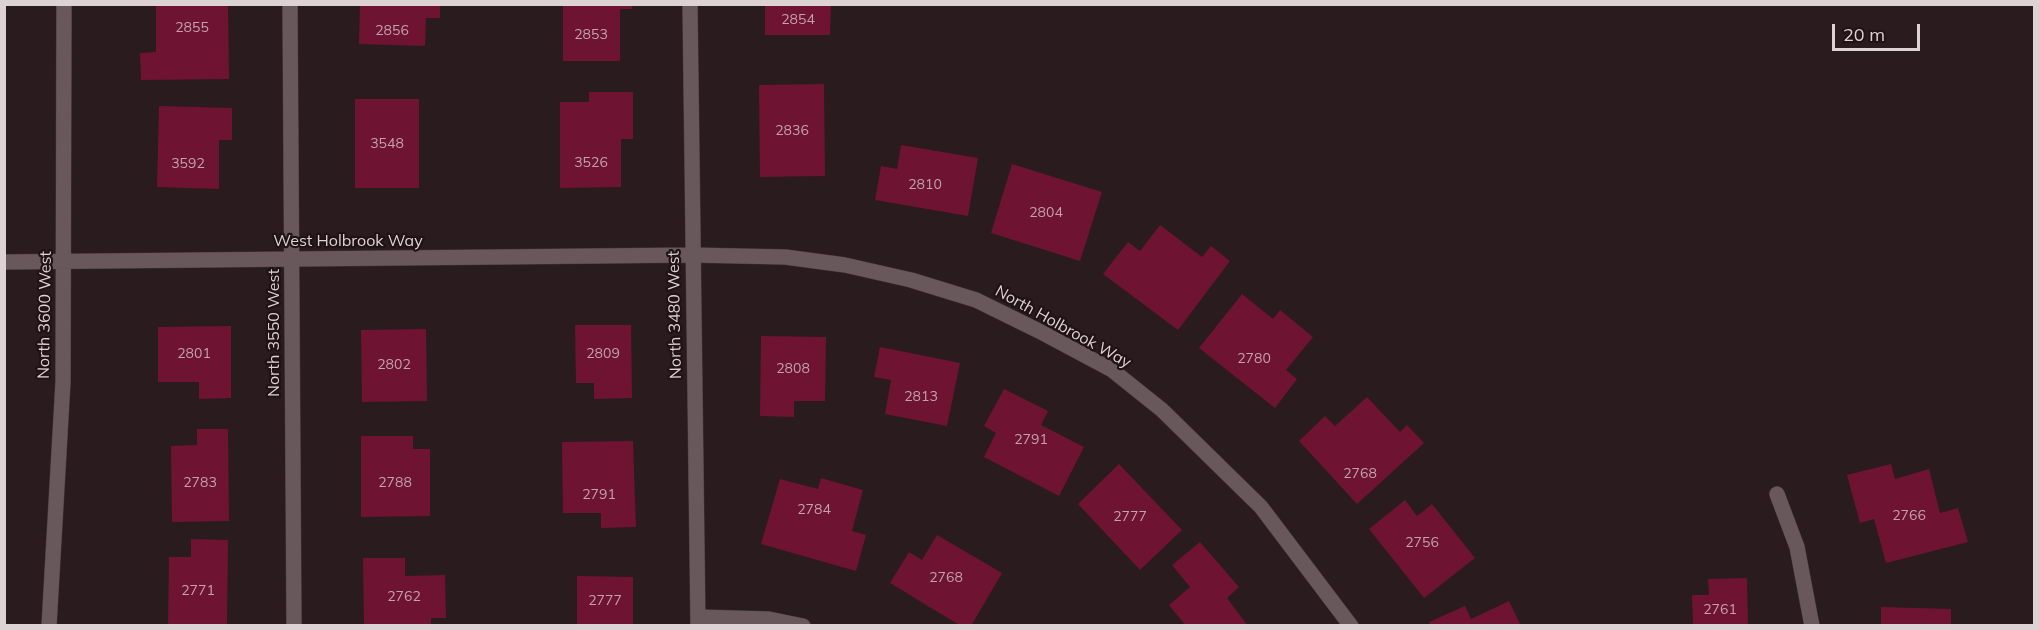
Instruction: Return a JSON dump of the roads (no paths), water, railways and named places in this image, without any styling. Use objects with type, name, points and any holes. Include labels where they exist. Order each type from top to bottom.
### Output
[{"type":"street","name":"North 3600 West","points":[[49,626],[60,440],[64,261],[64,4]]},
{"type":"street","name":"North 3550 West","points":[[290,4],[294,626]]},
{"type":"street","name":"North 3480 West","points":[[690,4],[698,621]]},
{"type":"street","name":"West Holbrook Way","points":[[4,262],[692,255]]},
{"type":"street","name":"North Holbrook Way","points":[[692,255],[785,257],[845,265],[911,280],[976,300],[1112,370],[1162,410],[1261,507],[1351,626]]},
{"type":"street","points":[[1776,494],[1797,547],[1812,626]]},
{"type":"street","points":[[698,621],[768,618],[803,626]]}]
